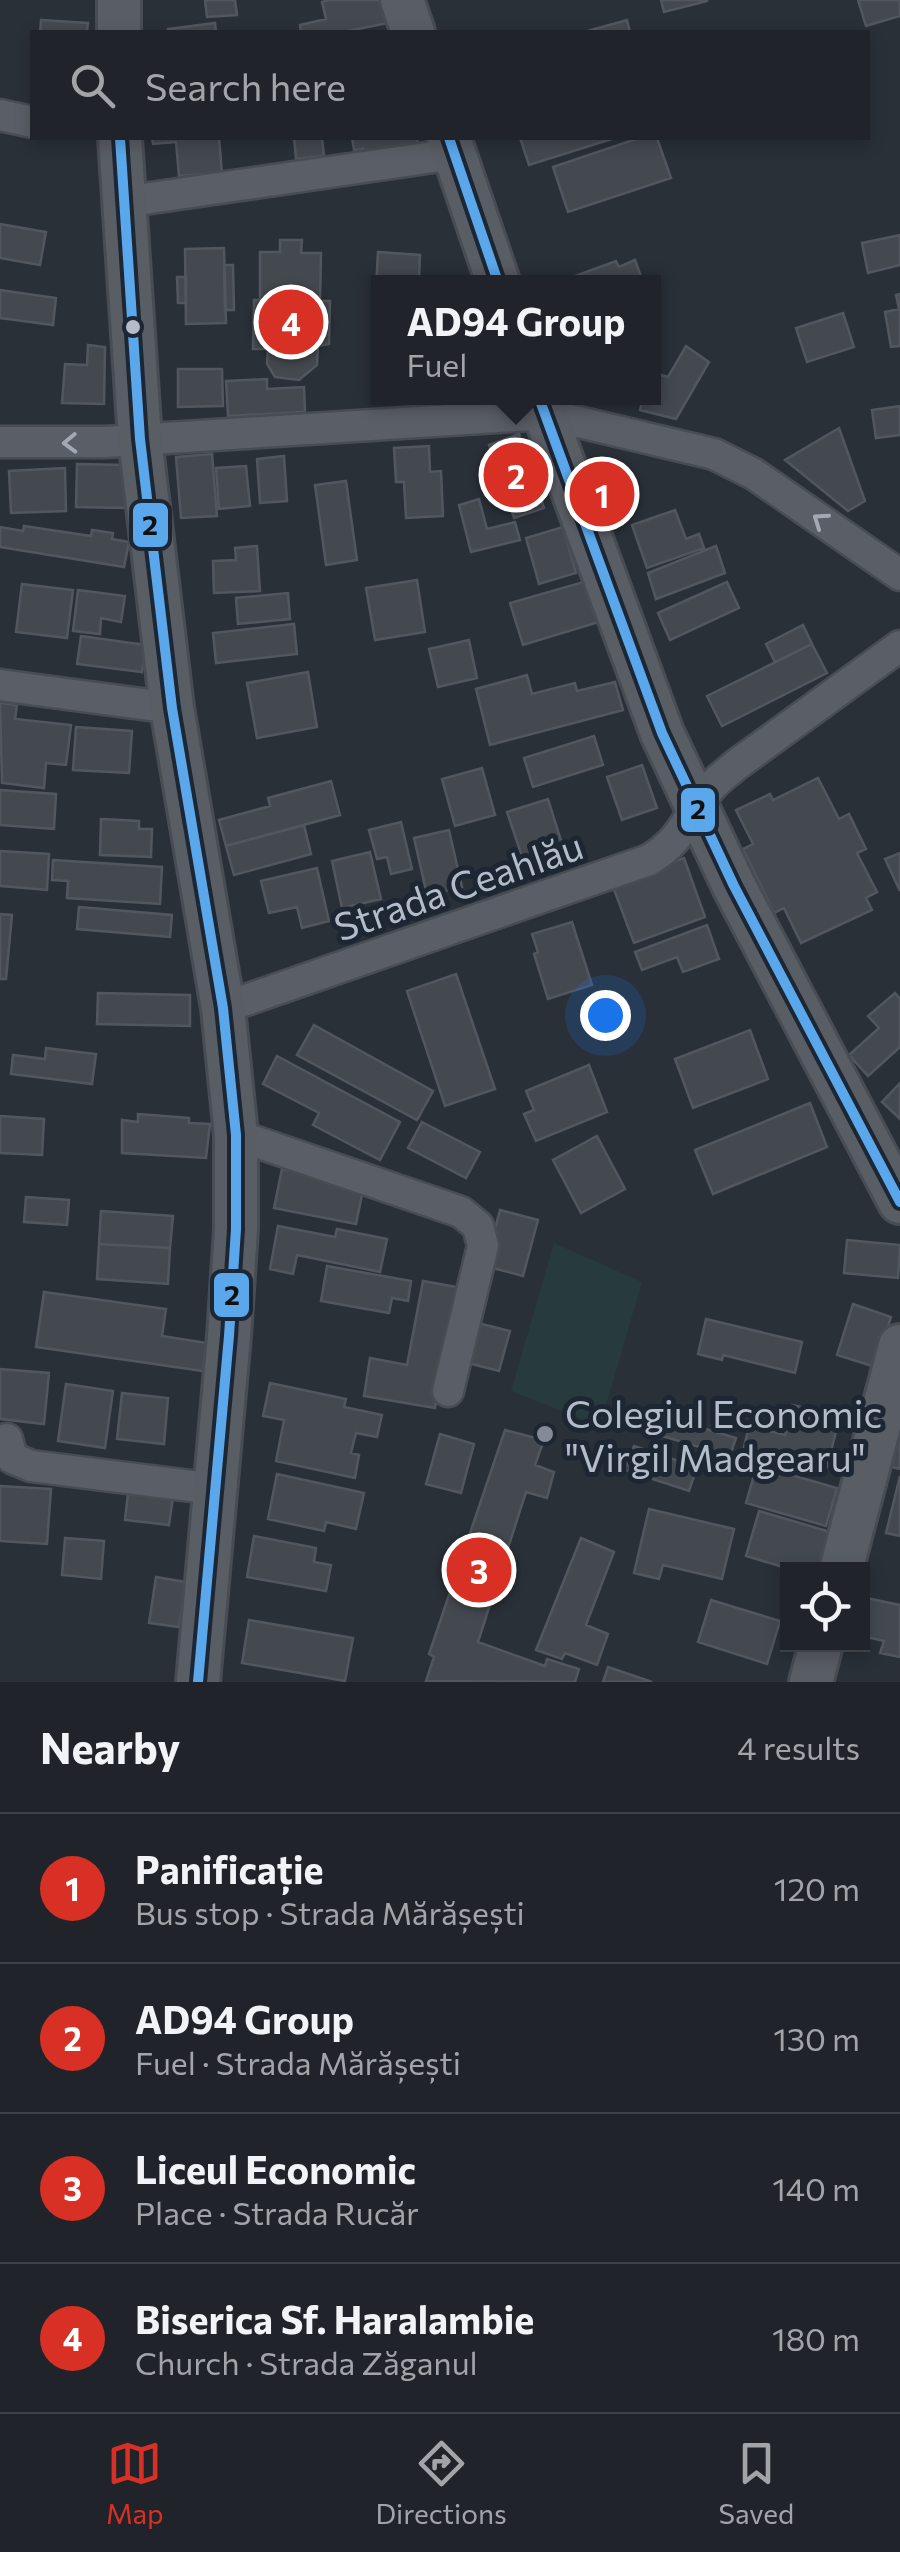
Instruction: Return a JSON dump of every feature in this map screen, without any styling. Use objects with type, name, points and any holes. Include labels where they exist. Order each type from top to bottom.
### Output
[{"type":"main road","points":[[119,0],[119,30]]},
{"type":"main road","points":[[402,0],[412,30]]},
{"type":"main road","points":[[117,140],[140,439],[172,708],[222,1008],[236,1135],[235,1247],[198,1682]]},
{"type":"main road","points":[[451,146],[496,275]]},
{"type":"main road","points":[[542,406],[662,733],[734,886],[900,1202]]},
{"type":"main road","points":[[842,1562],[900,1346]]},
{"type":"main road","points":[[811,1682],[819,1652]]},
{"type":"street","points":[[0,114],[30,122]]},
{"type":"street","points":[[124,202],[451,146]]},
{"type":"street","points":[[0,442],[140,439],[542,406],[714,454],[754,474],[900,576]]},
{"type":"street","name":"Strada Ceahlău","points":[[222,1008],[649,860],[684,832],[712,786],[736,765],[900,646]]},
{"type":"street","points":[[0,685],[172,708]]},
{"type":"street","points":[[236,1135],[461,1212],[478,1226],[483,1246],[448,1392]]},
{"type":"street","points":[[7,1439],[8,1450],[18,1462],[215,1489]]},
{"type":"green space","points":[[554,1243],[642,1282],[600,1426],[511,1391]]},
{"type":"building","points":[[205,0],[235,0],[237,15],[207,17]]},
{"type":"building","points":[[383,0],[388,23],[353,30],[301,30],[300,25],[326,19],[322,2]]},
{"type":"building","points":[[661,0],[707,0],[707,1],[664,12]]},
{"type":"building","points":[[858,0],[900,0],[900,16],[866,26]]},
{"type":"building","points":[[41,20],[88,23],[87,30],[40,30]]},
{"type":"building","points":[[627,20],[630,30],[591,30]]},
{"type":"building","points":[[215,23],[216,30],[168,30]]},
{"type":"building","points":[[152,140],[219,140],[222,173],[179,176],[176,142],[153,144]]},
{"type":"building","points":[[294,140],[322,140],[324,156],[296,159]]},
{"type":"building","points":[[352,140],[417,140],[419,150],[364,158],[363,149],[354,150]]},
{"type":"building","points":[[521,140],[609,140],[529,165]]},
{"type":"building","points":[[633,140],[658,140],[671,178],[568,212],[553,167]]},
{"type":"building","points":[[0,224],[46,232],[40,265],[0,258]]},
{"type":"building","points":[[900,235],[900,265],[868,273],[862,243]]},
{"type":"building","points":[[280,240],[302,240],[301,253],[321,253],[320,301],[330,301],[329,344],[318,346],[317,365],[299,380],[275,377],[267,364],[268,349],[253,349],[254,300],[260,300],[260,252],[280,252]]},
{"type":"building","points":[[224,248],[226,323],[186,324],[185,249]]},
{"type":"building","points":[[378,252],[420,255],[419,275],[377,275]]},
{"type":"building","points":[[635,260],[640,275],[578,275],[616,261],[619,267]]},
{"type":"building","points":[[224,265],[233,265],[234,310],[225,310]]},
{"type":"building","points":[[177,277],[186,277],[186,303],[178,303]]},
{"type":"building","points":[[0,290],[56,298],[53,325],[0,318]]},
{"type":"building","points":[[900,294],[900,346],[891,347],[885,312],[899,309],[896,295]]},
{"type":"building","points":[[843,313],[854,347],[807,362],[796,328]]},
{"type":"building","points":[[88,345],[105,347],[104,404],[62,403],[65,364],[87,365]]},
{"type":"building","points":[[686,346],[709,362],[676,419],[640,410],[641,405],[661,405],[661,375],[668,377]]},
{"type":"building","points":[[178,369],[222,369],[223,406],[178,407]]},
{"type":"building","points":[[267,379],[267,389],[304,387],[305,412],[228,416],[226,381]]},
{"type":"building","points":[[900,406],[900,435],[876,438],[872,410]]},
{"type":"building","points":[[839,428],[865,501],[848,511],[785,460]]},
{"type":"building","points":[[519,434],[544,508],[514,518],[489,445]]},
{"type":"building","points":[[429,446],[430,472],[441,471],[443,516],[406,518],[404,482],[396,482],[394,448]]},
{"type":"building","points":[[212,454],[217,516],[181,518],[176,457]]},
{"type":"building","points":[[284,456],[287,501],[260,503],[257,459]]},
{"type":"building","points":[[77,464],[126,465],[125,508],[76,507]]},
{"type":"building","points":[[246,466],[250,506],[219,509],[216,468]]},
{"type":"building","points":[[65,468],[66,511],[11,513],[9,471]]},
{"type":"building","points":[[346,481],[357,560],[326,565],[315,485]]},
{"type":"building","points":[[479,499],[487,529],[515,522],[520,540],[471,552],[459,505]]},
{"type":"building","points":[[675,510],[686,539],[699,534],[704,548],[647,568],[632,525]]},
{"type":"building","points":[[24,526],[91,536],[92,530],[113,533],[112,539],[129,542],[124,567],[0,547],[0,527],[23,531]]},
{"type":"building","points":[[563,527],[576,573],[539,584],[526,538]]},
{"type":"building","points":[[257,546],[260,591],[214,593],[213,561],[236,560],[235,548]]},
{"type":"building","points":[[716,546],[725,573],[656,599],[648,573]]},
{"type":"building","points":[[417,580],[425,632],[375,640],[366,588]]},
{"type":"building","points":[[587,581],[599,622],[523,645],[510,603]]},
{"type":"building","points":[[727,582],[739,608],[670,640],[658,613]]},
{"type":"building","points":[[22,584],[73,590],[67,638],[16,632]]},
{"type":"building","points":[[78,590],[125,596],[121,622],[101,618],[100,634],[73,631]]},
{"type":"building","points":[[288,593],[290,619],[238,624],[236,598]]},
{"type":"building","points":[[294,624],[297,654],[216,663],[213,633]]},
{"type":"building","points":[[803,625],[812,644],[775,662],[766,644]]},
{"type":"building","points":[[81,636],[146,645],[142,672],[77,664]]},
{"type":"building","points":[[469,640],[477,678],[438,687],[429,649]]},
{"type":"building","points":[[812,644],[827,673],[722,726],[707,696]]},
{"type":"building","points":[[308,672],[317,727],[257,738],[247,683]]},
{"type":"building","points":[[527,675],[532,694],[575,683],[577,691],[615,682],[623,710],[490,745],[476,689]]},
{"type":"building","points":[[0,703],[17,705],[15,719],[71,725],[66,765],[46,763],[44,788],[2,783]]},
{"type":"building","points":[[76,727],[132,731],[129,773],[73,770]]},
{"type":"building","points":[[594,736],[603,765],[533,787],[524,758]]},
{"type":"building","points":[[642,765],[657,808],[622,820],[607,777]]},
{"type":"building","points":[[482,768],[495,815],[455,826],[442,779]]},
{"type":"building","points":[[818,778],[839,819],[849,814],[866,849],[857,853],[877,892],[866,898],[872,910],[801,943],[784,908],[774,913],[743,849],[753,844],[736,810],[770,794],[773,800]]},
{"type":"building","points":[[331,781],[340,815],[226,846],[219,820],[270,806],[268,798]]},
{"type":"building","points":[[0,790],[56,794],[54,829],[0,825]]},
{"type":"building","points":[[548,799],[563,847],[523,860],[507,812]]},
{"type":"building","points":[[101,819],[139,821],[139,829],[152,829],[151,857],[100,855]]},
{"type":"building","points":[[401,822],[412,869],[391,874],[387,857],[377,859],[369,830]]},
{"type":"building","points":[[304,825],[311,854],[234,875],[226,846]]},
{"type":"building","points":[[449,830],[462,887],[427,895],[414,838]]},
{"type":"building","points":[[0,851],[49,854],[47,890],[0,886]]},
{"type":"building","points":[[370,852],[381,899],[342,908],[332,861]]},
{"type":"building","points":[[900,853],[900,891],[885,859]]},
{"type":"building","points":[[684,858],[705,917],[634,943],[612,884]]},
{"type":"building","points":[[53,860],[162,867],[160,904],[67,898],[68,881],[52,880]]},
{"type":"building","points":[[317,868],[329,921],[302,928],[297,907],[269,913],[261,881]]},
{"type":"building","points":[[79,907],[172,915],[170,937],[77,929]]},
{"type":"building","points":[[0,914],[12,915],[6,979],[0,979]]},
{"type":"building","points":[[572,922],[592,985],[548,999],[532,934]]},
{"type":"building","points":[[707,925],[719,959],[683,972],[677,957],[642,970],[635,952]]},
{"type":"building","points":[[456,974],[495,1089],[445,1106],[407,991]]},
{"type":"building","points":[[98,993],[190,995],[190,1026],[97,1024]]},
{"type":"building","points":[[895,993],[900,999],[900,1047],[868,1076],[849,1055],[879,1028],[868,1016]]},
{"type":"building","points":[[314,1025],[433,1091],[417,1120],[297,1055]]},
{"type":"building","points":[[750,1030],[768,1079],[693,1108],[675,1059]]},
{"type":"building","points":[[46,1048],[96,1054],[92,1084],[11,1074],[13,1055],[45,1059]]},
{"type":"building","points":[[277,1056],[400,1122],[380,1160],[313,1125],[319,1113],[263,1084]]},
{"type":"building","points":[[589,1065],[607,1112],[536,1141],[524,1114],[534,1110],[526,1091]]},
{"type":"building","points":[[900,1083],[900,1119],[882,1102]]},
{"type":"building","points":[[810,1103],[827,1147],[713,1194],[695,1150]]},
{"type":"building","points":[[138,1114],[189,1118],[189,1123],[210,1124],[206,1158],[122,1153],[122,1120],[138,1122]]},
{"type":"building","points":[[0,1116],[44,1119],[42,1155],[0,1153]]},
{"type":"building","points":[[422,1122],[480,1152],[466,1178],[408,1148]]},
{"type":"building","points":[[597,1136],[625,1189],[581,1213],[553,1160]]},
{"type":"building","points":[[282,1169],[364,1185],[356,1224],[274,1208]]},
{"type":"building","points":[[26,1197],[69,1200],[67,1225],[24,1222]]},
{"type":"building","points":[[500,1210],[538,1220],[523,1276],[485,1266]]},
{"type":"building","points":[[101,1211],[173,1216],[170,1248],[99,1244]]},
{"type":"building","points":[[278,1226],[335,1237],[337,1229],[387,1239],[380,1272],[297,1255],[293,1274],[270,1269]]},
{"type":"building","points":[[847,1240],[900,1245],[898,1278],[844,1273]]},
{"type":"building","points":[[99,1244],[170,1248],[168,1284],[97,1279]]},
{"type":"building","points":[[327,1266],[411,1281],[408,1301],[392,1298],[389,1313],[321,1301]]},
{"type":"building","points":[[423,1281],[457,1287],[435,1408],[364,1396],[370,1358],[407,1365]]},
{"type":"building","points":[[44,1292],[166,1309],[162,1336],[207,1343],[203,1371],[36,1347]]},
{"type":"building","points":[[853,1304],[891,1317],[875,1367],[837,1355]]},
{"type":"building","points":[[706,1319],[802,1342],[795,1373],[723,1355],[722,1360],[698,1354]]},
{"type":"building","points":[[474,1322],[510,1331],[499,1371],[464,1362]]},
{"type":"building","points":[[0,1369],[49,1373],[44,1424],[0,1419]]},
{"type":"building","points":[[270,1383],[346,1399],[344,1407],[382,1415],[377,1437],[356,1433],[351,1453],[359,1455],[355,1478],[276,1461],[284,1420],[263,1416]]},
{"type":"building","points":[[66,1384],[113,1391],[105,1448],[58,1441]]},
{"type":"building","points":[[122,1393],[168,1398],[164,1444],[117,1439]]},
{"type":"building","points":[[792,1405],[840,1416],[827,1467],[744,1447],[749,1426],[785,1435]]},
{"type":"building","points":[[643,1410],[736,1438],[730,1456],[638,1429]]},
{"type":"building","points":[[897,1429],[900,1430],[900,1469],[888,1466]]},
{"type":"building","points":[[505,1430],[544,1440],[535,1465],[554,1472],[547,1498],[526,1492],[478,1642],[545,1666],[547,1659],[579,1669],[575,1682],[426,1681],[434,1657],[429,1654]]},
{"type":"building","points":[[440,1434],[474,1444],[461,1493],[426,1484]]},
{"type":"building","points":[[634,1446],[697,1467],[689,1491],[625,1470]]},
{"type":"building","points":[[757,1465],[837,1488],[826,1526],[746,1503]]},
{"type":"building","points":[[277,1474],[364,1493],[356,1529],[326,1522],[324,1531],[268,1519]]},
{"type":"building","points":[[900,1476],[900,1536],[886,1533]]},
{"type":"building","points":[[129,1485],[174,1490],[169,1525],[125,1520]]},
{"type":"building","points":[[0,1486],[51,1489],[47,1544],[0,1541]]},
{"type":"building","points":[[649,1509],[734,1529],[722,1579],[663,1565],[659,1579],[634,1573]]},
{"type":"building","points":[[759,1511],[834,1533],[825,1562],[780,1562],[780,1566],[746,1556]]},
{"type":"building","points":[[254,1536],[316,1548],[314,1562],[331,1565],[326,1591],[247,1577]]},
{"type":"building","points":[[65,1538],[104,1541],[101,1579],[62,1575]]},
{"type":"building","points":[[581,1538],[614,1552],[586,1625],[608,1634],[597,1665],[565,1653],[562,1659],[536,1650]]},
{"type":"building","points":[[156,1577],[186,1582],[179,1627],[149,1623]]},
{"type":"building","points":[[870,1599],[900,1605],[900,1657],[880,1653],[884,1641],[870,1638]]},
{"type":"building","points":[[711,1600],[780,1621],[767,1664],[698,1642]]},
{"type":"building","points":[[249,1620],[353,1638],[345,1681],[242,1663]]},
{"type":"building","points":[[608,1667],[652,1682],[603,1682]]},
{"type":"transit line","name":"2","points":[[120,140],[140,439],[172,708],[223,1008],[236,1135],[236,1229],[229,1336],[198,1682]]},
{"type":"transit line","name":"2","points":[[450,140],[496,275]]},
{"type":"transit line","name":"2","points":[[542,405],[662,733],[734,886],[900,1202]]},
{"type":"place","name":"Biserica Sf. Haralambie","points":[[291,322]]},
{"type":"place","name":"AD94 Group","points":[[516,475]]},
{"type":"place","name":"Panificație","points":[[602,494]]},
{"type":"place","name":"Colegiul Economic \"Virgil Madgearu\"","points":[[545,1434]]},
{"type":"place","name":"Liceul Economic","points":[[479,1570]]}]
